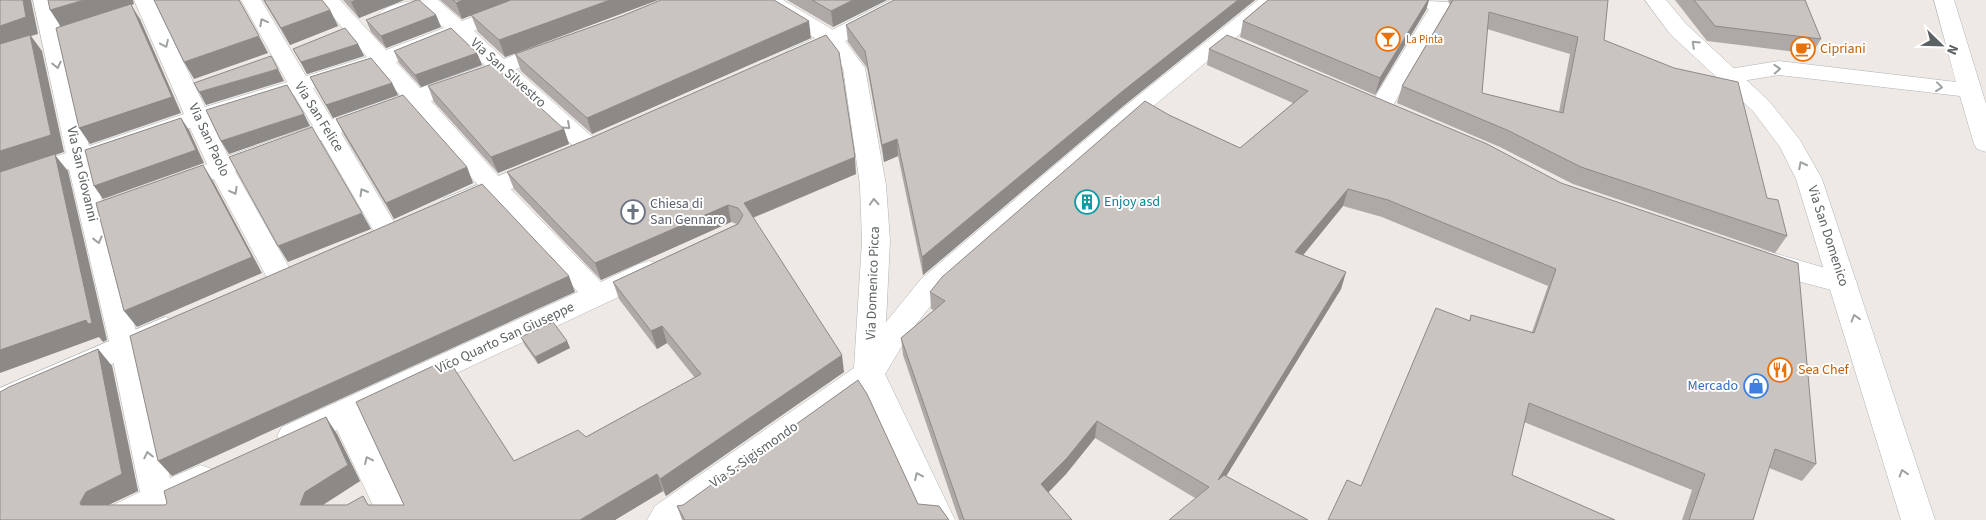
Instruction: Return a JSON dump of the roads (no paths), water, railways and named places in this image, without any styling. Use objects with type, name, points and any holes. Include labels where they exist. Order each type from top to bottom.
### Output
[{"type":"street","name":"Via San Giovanni","points":[[43,0],[78,158],[125,346],[160,510]]},
{"type":"street","name":"Via San Felice","points":[[251,0],[298,85],[328,130],[388,234]]},
{"type":"street","points":[[329,0],[345,32],[381,60],[492,186],[597,295]]},
{"type":"street","points":[[345,32],[427,0]]},
{"type":"street","name":"Via San Silvestro","points":[[427,0],[502,67],[598,143],[492,186]]},
{"type":"street","points":[[0,184],[198,117],[381,60],[534,0]]},
{"type":"street","points":[[778,63],[832,39],[907,0]]},
{"type":"street","points":[[869,373],[903,320],[931,286],[1131,113],[1272,0]]},
{"type":"street","points":[[1381,107],[1441,6],[1418,0]]},
{"type":"street","name":"Via San Domenico","points":[[1655,0],[1678,29],[1761,106],[1792,144],[1809,179],[1844,283],[1918,520]]},
{"type":"street","points":[[1944,0],[1986,144]]},
{"type":"street","points":[[781,2],[832,39]]},
{"type":"street","name":"Via San Paolo","points":[[147,6],[195,88],[198,117],[221,168],[281,278]]},
{"type":"street","name":"Via Domenico Picca","points":[[832,39],[854,68],[873,185],[876,241],[869,373],[938,520]]},
{"type":"street","points":[[1223,40],[1249,51]]},
{"type":"street","points":[[92,214],[573,42]]},
{"type":"street","points":[[1729,76],[1779,68],[1969,90]]},
{"type":"street","points":[[361,245],[492,186]]},
{"type":"street","points":[[1741,253],[1788,269],[1844,283]]},
{"type":"street","name":"Vico Quarto San Giuseppe","points":[[265,449],[678,258]]},
{"type":"street","points":[[255,289],[307,267]]},
{"type":"street","points":[[0,401],[185,320]]},
{"type":"street","name":"Via S. Sigismondo","points":[[664,520],[667,516],[869,373]]},
{"type":"street","points":[[345,412],[368,496],[397,520]]},
{"type":"street","points":[[115,520],[160,510],[229,466]]},
{"type":"place","name":"La Pinta","points":[[1388,39]]},
{"type":"place","name":"Cipriani","points":[[1803,49]]},
{"type":"place","name":"Enjoy asd","points":[[1087,202]]},
{"type":"place","name":"Chiesa di San Gennaro","points":[[633,212]]},
{"type":"place","name":"Sea Chef","points":[[1780,370]]},
{"type":"place","name":"Mercado","points":[[1756,386]]}]
